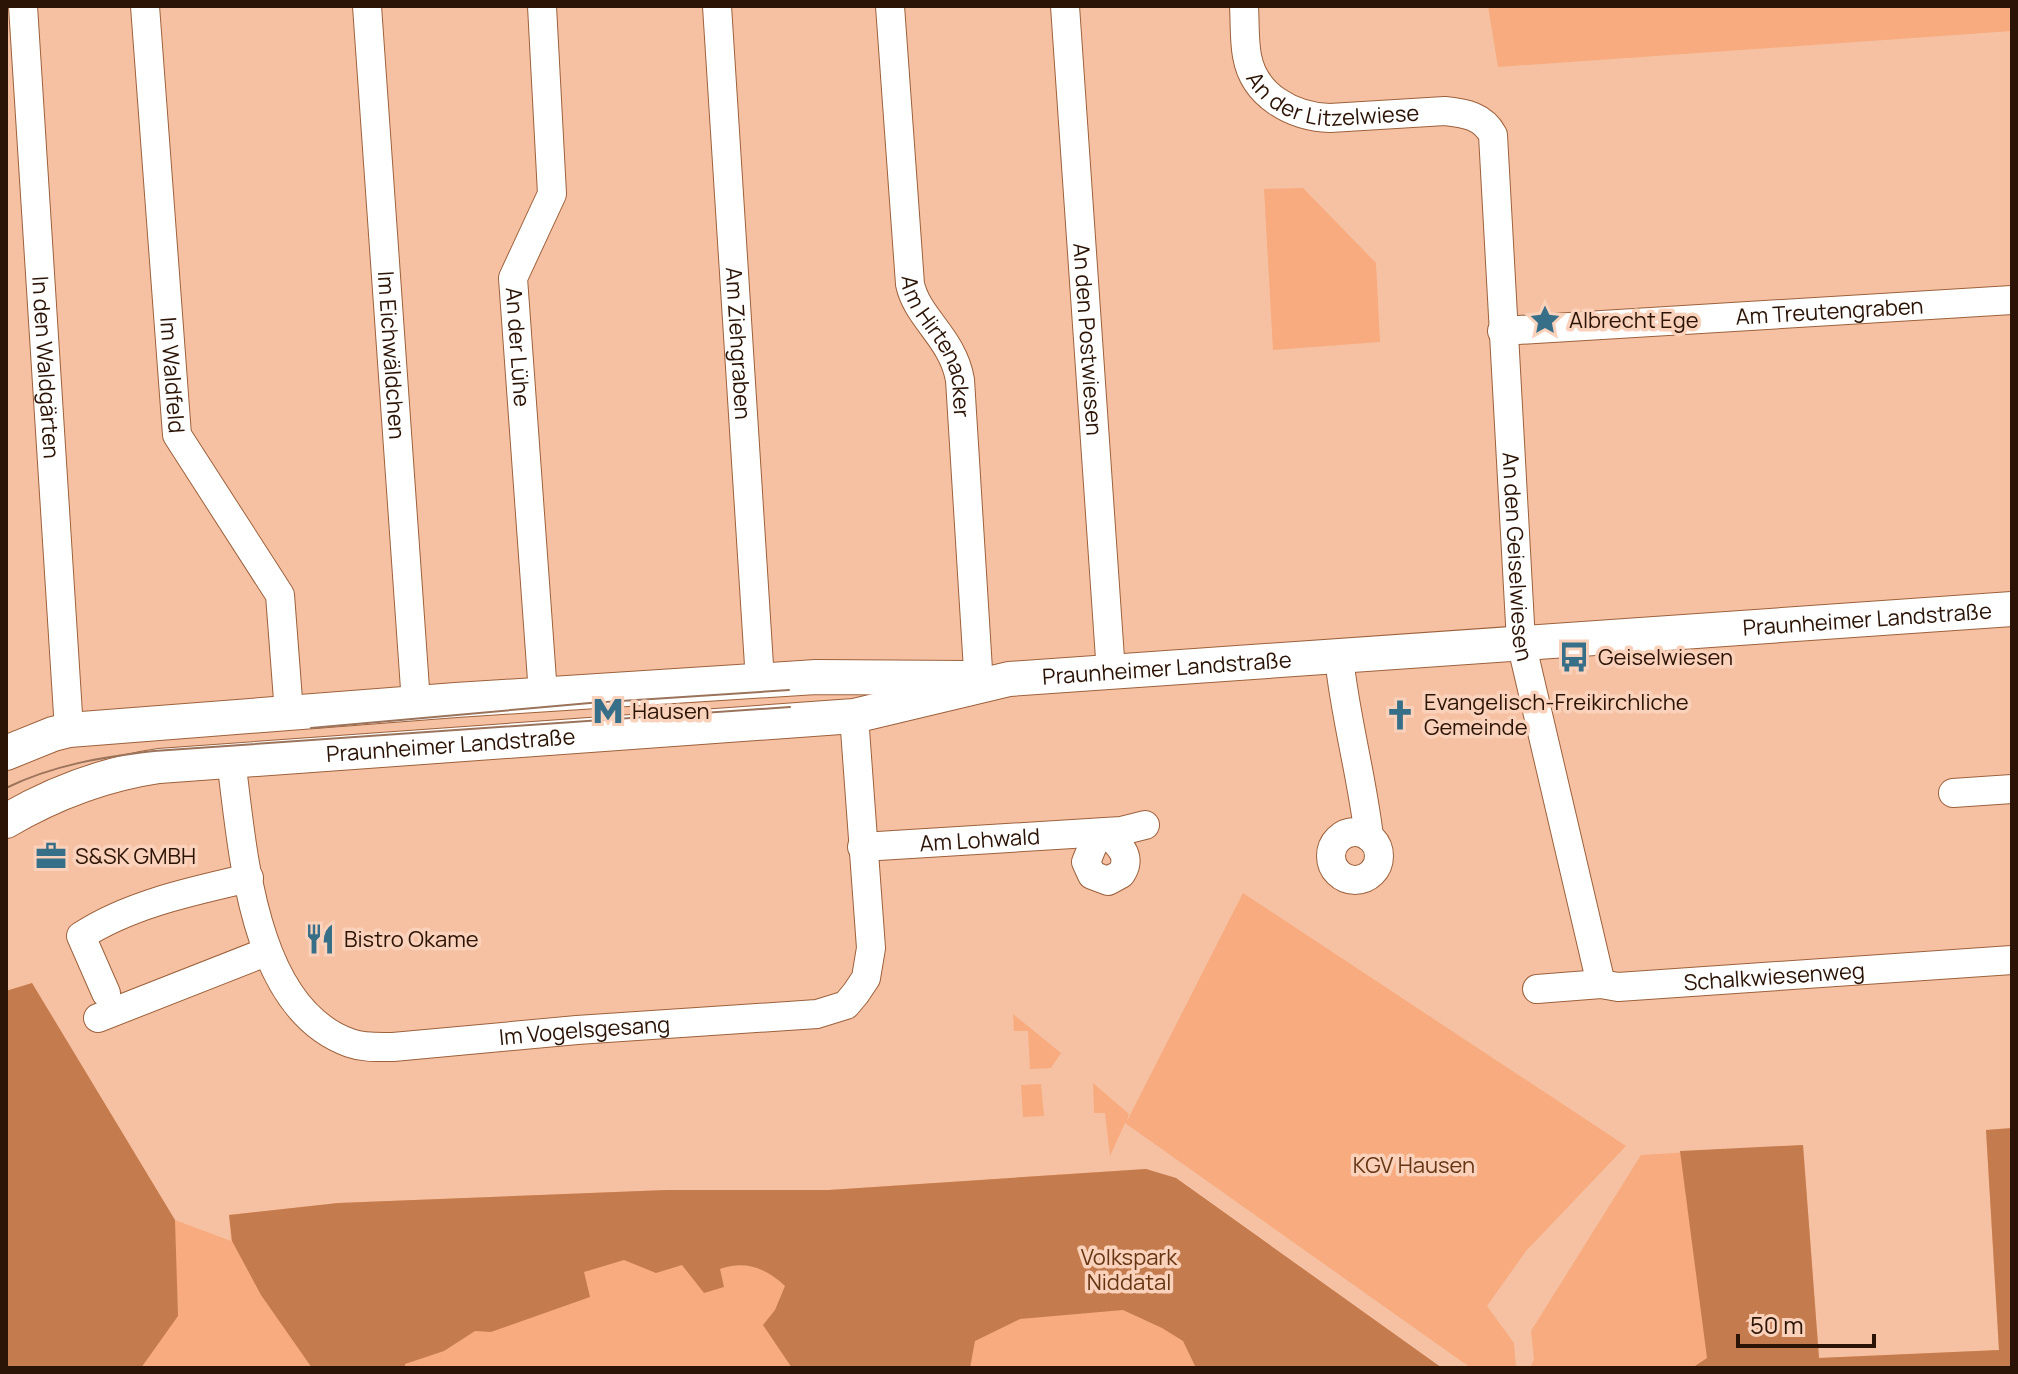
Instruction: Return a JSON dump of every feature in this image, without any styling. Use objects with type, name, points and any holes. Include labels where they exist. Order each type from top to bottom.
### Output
[{"type":"main road","name":"Praunheimer Landstraße","points":[[6,821],[51,797],[102,777],[159,766],[854,716],[985,682],[2012,609]]},
{"type":"main road","name":"Praunheimer Landstraße","points":[[6,753],[69,730],[416,703],[824,677],[951,676],[985,682]]},
{"type":"main road","points":[[824,677],[838,683],[854,716]]},
{"type":"street","name":"In den Waldgärten","points":[[23,6],[69,730]]},
{"type":"street","name":"Im Waldfeld","points":[[145,6],[177,435],[280,595],[289,713]]},
{"type":"street","name":"Im Eichwäldchen","points":[[367,6],[416,703]]},
{"type":"street","name":"An der Lühe","points":[[542,6],[552,194],[513,278],[543,694]]},
{"type":"street","name":"Am Ziehgraben","points":[[717,6],[760,681]]},
{"type":"street","name":"Am Hirtenacker","points":[[890,6],[910,284],[916,300],[955,357],[960,380],[985,682]]},
{"type":"street","name":"An den Postwiesen","points":[[1065,6],[1111,673]]},
{"type":"street","name":"An der Litzelwiese","points":[[1244,6],[1250,67],[1265,91],[1290,110],[1330,118],[1445,111],[1462,113],[1486,123]]},
{"type":"street","name":"An den Geiselwiesen","points":[[1486,123],[1493,135],[1521,642],[1601,984]]},
{"type":"street","name":"Am Treutengraben","points":[[1502,331],[2012,300]]},
{"type":"street","points":[[1339,657],[1369,837]]},
{"type":"street","name":"Im Vogelsgesang","points":[[231,760],[249,878],[266,952],[286,990],[313,1022],[350,1043],[367,1047],[817,1014],[846,1005],[866,978],[871,948],[854,716]]},
{"type":"street","points":[[1953,793],[2012,789]]},
{"type":"street","name":"Am Lohwald","points":[[862,847],[1102,833],[1145,825]]},
{"type":"street","points":[[249,878],[130,911],[81,936],[102,1006],[266,952]]},
{"type":"street","name":"Schalkwiesenweg","points":[[1537,989],[1601,984],[1618,987],[2012,960]]},
{"type":"green space","points":[[1488,6],[2012,6],[2012,31],[1498,67]]},
{"type":"green space","points":[[1303,188],[1376,263],[1380,342],[1273,350],[1264,189]]},
{"type":"green space","name":"KGV Hausen","points":[[1243,893],[1626,1146],[1526,1251],[1487,1306],[1514,1343],[1516,1368],[1471,1368],[1125,1123],[1110,1156],[1105,1113],[1094,1113],[1093,1083],[1129,1114],[1127,1121]]},
{"type":"green space","name":"Volkspark Niddatal","points":[[32,983],[175,1220],[231,1241],[229,1215],[338,1203],[666,1190],[829,1190],[1146,1169],[1176,1178],[1442,1368],[6,1368],[6,991]]},
{"type":"green space","points":[[32,983],[175,1220],[178,1316],[141,1368],[6,1368],[6,991]]},
{"type":"green space","points":[[1013,1014],[1061,1053],[1051,1068],[1030,1069],[1028,1031],[1014,1031]]},
{"type":"green space","points":[[1041,1084],[1044,1116],[1023,1117],[1021,1085]]},
{"type":"green space","points":[[2012,1128],[2012,1368],[1530,1368],[1534,1359],[1531,1331],[1641,1155],[1803,1145],[1819,1358],[1999,1350],[1986,1130]]},
{"type":"green space","points":[[2012,1128],[2012,1368],[1692,1368],[1707,1358],[1680,1151],[1803,1145],[1819,1358],[1999,1350],[1986,1130]]},
{"type":"green space","name":"Volkspark Niddatal","points":[[1146,1169],[1176,1178],[1442,1368],[1196,1368],[1183,1341],[1123,1310],[1020,1319],[975,1341],[970,1368],[792,1368],[763,1325],[775,1310],[785,1286],[770,1274],[755,1267],[729,1266],[720,1269],[724,1287],[704,1293],[682,1265],[656,1273],[624,1260],[584,1272],[590,1297],[491,1332],[475,1331],[444,1351],[405,1364],[405,1368],[312,1368],[261,1295],[232,1241],[229,1215],[338,1203],[666,1190],[829,1190]]},
{"type":"tram line","points":[[311,728],[590,703],[789,690]]},
{"type":"tram line","points":[[6,788],[78,763],[154,751],[790,707]]},
{"type":"place","name":"Albrecht Ege","points":[[1545,320]]},
{"type":"place","name":"Geiselwiesen","points":[[1574,657]]},
{"type":"place","name":"Hausen","points":[[608,711]]},
{"type":"place","name":"Evangelisch-Freikirchliche Gemeinde","points":[[1400,715]]},
{"type":"place","name":"S&SK GMBH","points":[[51,856]]},
{"type":"place","name":"Bistro Okame","points":[[320,939]]}]
